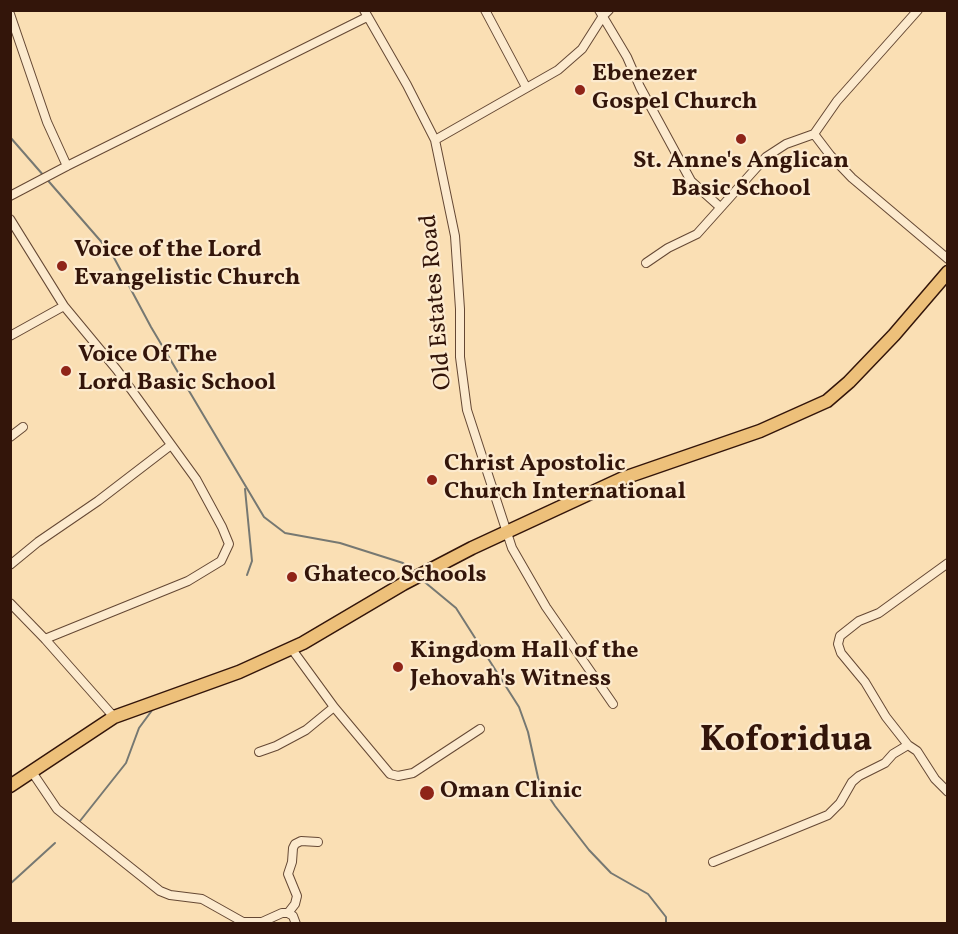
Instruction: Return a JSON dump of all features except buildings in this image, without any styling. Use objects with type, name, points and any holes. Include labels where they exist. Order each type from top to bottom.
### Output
[{"type":"main road","points":[[10,786],[114,717],[240,672],[303,643],[433,568],[506,532],[621,479],[760,430],[827,401],[894,335],[948,272]]},
{"type":"street","points":[[485,10],[526,87]]},
{"type":"street","points":[[646,263],[668,248],[697,234],[766,157],[786,144],[814,134],[837,101],[918,10]]},
{"type":"street","points":[[435,140],[558,70],[582,49],[604,12]]},
{"type":"street","points":[[604,12],[645,96],[691,181],[720,207]]},
{"type":"street","points":[[10,14],[47,122],[67,166]]},
{"type":"street","points":[[10,196],[366,14]]},
{"type":"street","name":"Old Estates Road","points":[[366,14],[407,85],[435,140],[455,236],[460,309],[460,357],[467,410],[506,532],[512,548],[546,607],[614,704]]},
{"type":"street","points":[[814,134],[852,178],[948,259]]},
{"type":"street","points":[[10,219],[64,306],[117,370],[196,479],[229,544],[221,561],[188,581],[45,639]]},
{"type":"street","points":[[10,336],[64,306]]},
{"type":"street","points":[[10,437],[23,427]]},
{"type":"street","points":[[10,565],[171,445]]},
{"type":"street","points":[[948,563],[879,613],[859,621],[840,636],[838,644],[841,653],[865,682],[886,717],[908,745],[917,751],[935,779],[948,792]]},
{"type":"street","points":[[10,603],[114,717]]},
{"type":"street","points":[[291,648],[334,707],[390,774],[398,776],[413,773],[480,729]]},
{"type":"street","points":[[259,752],[306,730],[334,707]]},
{"type":"street","points":[[713,862],[828,815],[840,803],[852,782],[859,776],[885,764],[893,754],[908,745]]},
{"type":"street","points":[[32,772],[57,809],[160,891],[170,896],[202,899],[243,922],[262,922],[288,913],[295,904],[297,896],[288,874],[292,862],[292,848],[301,841],[318,842]]},
{"type":"street","points":[[288,913],[293,916],[296,924]]},
{"type":"waterway","points":[[10,137],[112,254],[151,327],[264,517],[285,533],[340,543],[403,563],[415,573]]},
{"type":"waterway","points":[[245,489],[252,561],[247,575]]},
{"type":"waterway","points":[[421,579],[456,608],[519,707],[528,732],[539,782],[555,806],[589,850],[611,873],[648,894],[666,917],[666,924]]},
{"type":"waterway","points":[[80,821],[126,763],[139,728],[153,709]]},
{"type":"waterway","points":[[10,884],[55,843]]},
{"type":"place","name":"Ebenezer Gospel Church","points":[[580,90]]},
{"type":"place","name":"St. Anne's Anglican Basic School","points":[[741,139]]},
{"type":"place","name":"Voice of the Lord Evangelistic Church","points":[[62,266]]},
{"type":"place","name":"Voice Of The Lord Basic School","points":[[66,371]]},
{"type":"place","name":"Christ Apostolic Church International","points":[[432,480]]},
{"type":"place","name":"Ghateco Schools","points":[[292,577]]},
{"type":"place","name":"Kingdom Hall of the Jehovah's Witness","points":[[398,667]]},
{"type":"place","name":"Oman Clinic","points":[[427,793]]},
{"type":"district","name":"Koforidua","points":[[786,743]]}]
